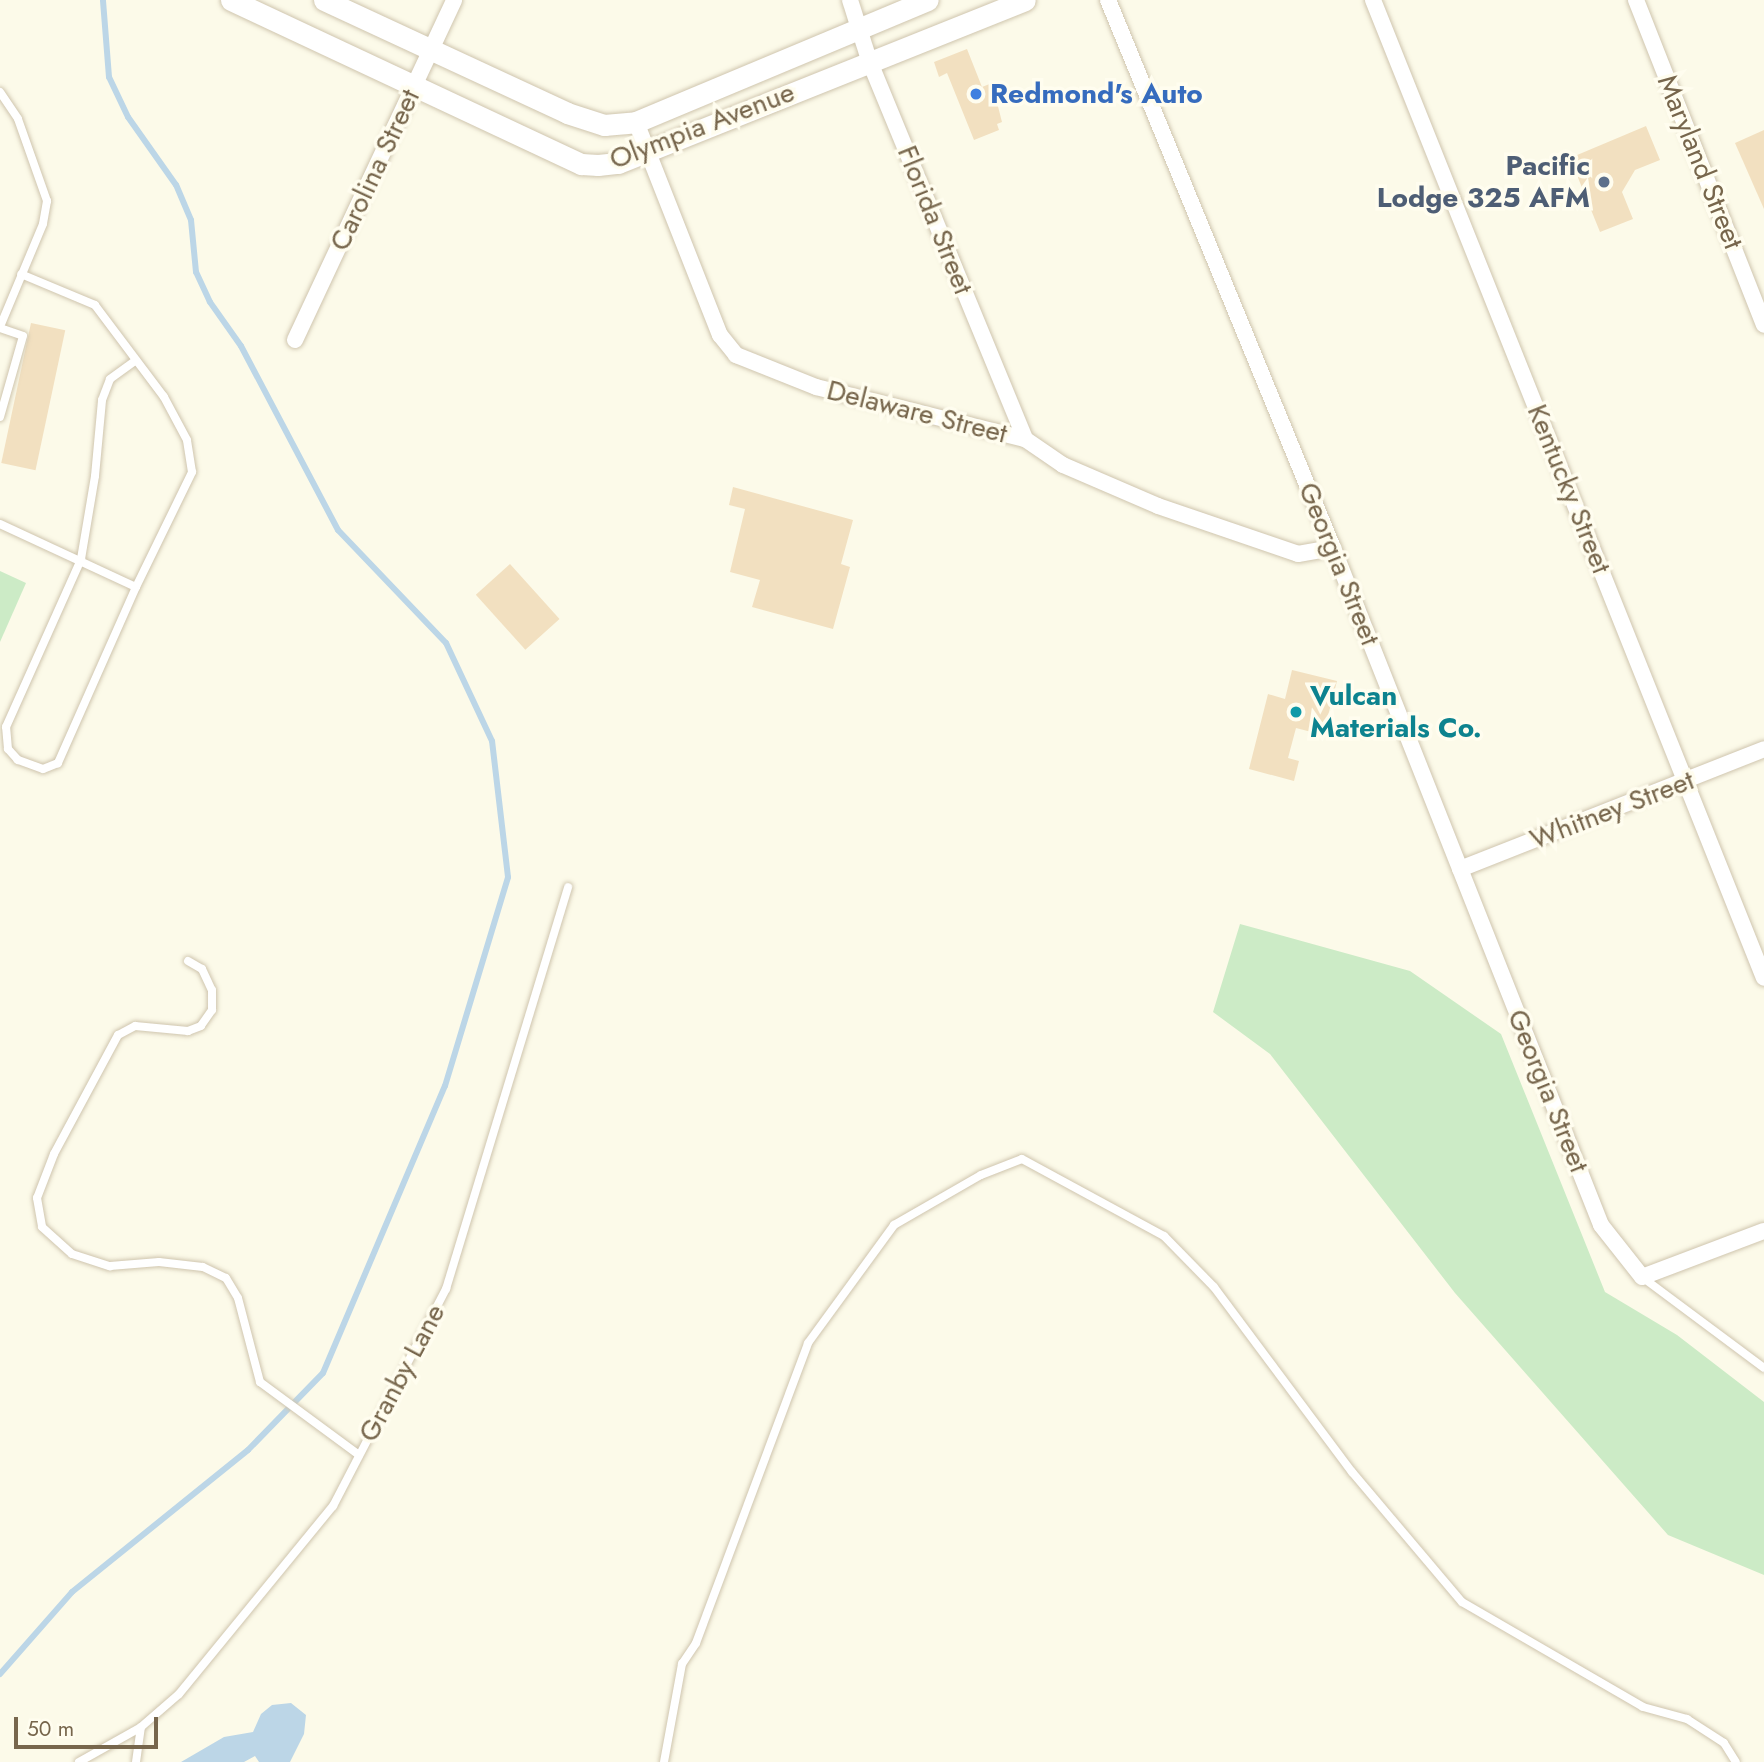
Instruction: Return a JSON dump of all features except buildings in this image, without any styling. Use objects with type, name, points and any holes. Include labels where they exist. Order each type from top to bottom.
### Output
[{"type":"main road","name":"Olympia Avenue","points":[[230,0],[581,164],[618,163],[869,60],[1026,0]]},
{"type":"main road","name":"Olympia Avenue","points":[[324,0],[568,113],[604,125],[636,122],[927,0]]},
{"type":"street","name":"Carolina Street","points":[[295,340],[454,0]]},
{"type":"street","name":"Florida Street","points":[[850,0],[861,26],[869,60],[1025,439]]},
{"type":"street","name":"Georgia Street","points":[[1108,0],[1333,548],[1601,1225],[1642,1277]]},
{"type":"street","name":"Kentucky Street","points":[[1373,0],[1764,978]]},
{"type":"street","name":"Maryland Street","points":[[1636,0],[1764,325]]},
{"type":"street","name":"Delaware Street","points":[[636,122],[720,335],[736,355],[816,387],[1025,439],[1063,465],[1158,506],[1298,554],[1333,548]]},
{"type":"street","name":"Whitney Street","points":[[1460,869],[1764,750]]},
{"type":"street","points":[[1642,1277],[1764,1231]]},
{"type":"lane","points":[[0,92],[18,120],[47,201],[43,224],[0,327],[23,336],[0,417]]},
{"type":"lane","points":[[22,274],[95,305],[164,397],[187,440],[192,472],[136,587],[58,763],[43,769],[18,760],[8,749],[6,727],[81,559],[95,476],[102,400],[110,379],[136,360]]},
{"type":"lane","points":[[0,524],[81,559],[136,587]]},
{"type":"lane","name":"Granby Lane","points":[[79,1762],[141,1727],[178,1694],[286,1567],[333,1506],[446,1289],[568,887]]},
{"type":"lane","points":[[188,961],[202,970],[212,990],[212,1010],[201,1026],[188,1031],[135,1026],[118,1035],[73,1115],[37,1198],[43,1227],[72,1254],[110,1266],[159,1262],[203,1267],[226,1278],[238,1298],[260,1382],[359,1455]]},
{"type":"lane","points":[[664,1762],[682,1664],[696,1643],[808,1343],[894,1225],[981,1175],[1021,1159],[1164,1236],[1214,1287],[1352,1472],[1462,1602],[1643,1707],[1687,1719],[1724,1743],[1736,1762]]},
{"type":"lane","points":[[1642,1277],[1764,1368]]},
{"type":"lane","points":[[136,1762],[141,1727]]},
{"type":"green space","points":[[0,571],[26,583],[0,642]]},
{"type":"green space","points":[[1240,924],[1410,971],[1501,1034],[1605,1292],[1677,1335],[1764,1402],[1764,1575],[1668,1535],[1455,1293],[1270,1054],[1213,1012]]},
{"type":"water","points":[[291,1703],[306,1715],[304,1734],[290,1762],[259,1762],[255,1756],[244,1762],[181,1762],[224,1737],[253,1732],[261,1714],[272,1705]]},
{"type":"waterway","points":[[0,1674],[72,1592],[248,1450],[323,1373],[445,1086],[508,877],[492,741],[446,643],[338,530],[241,346],[210,302],[196,272],[191,220],[176,185],[128,117],[109,77],[103,0]]},
{"type":"place","name":"Redmond's Auto","points":[[976,94]]},
{"type":"place","name":"Pacific Lodge 325 AFM","points":[[1604,182]]},
{"type":"place","name":"Vulcan Materials Co.","points":[[1296,712]]}]
